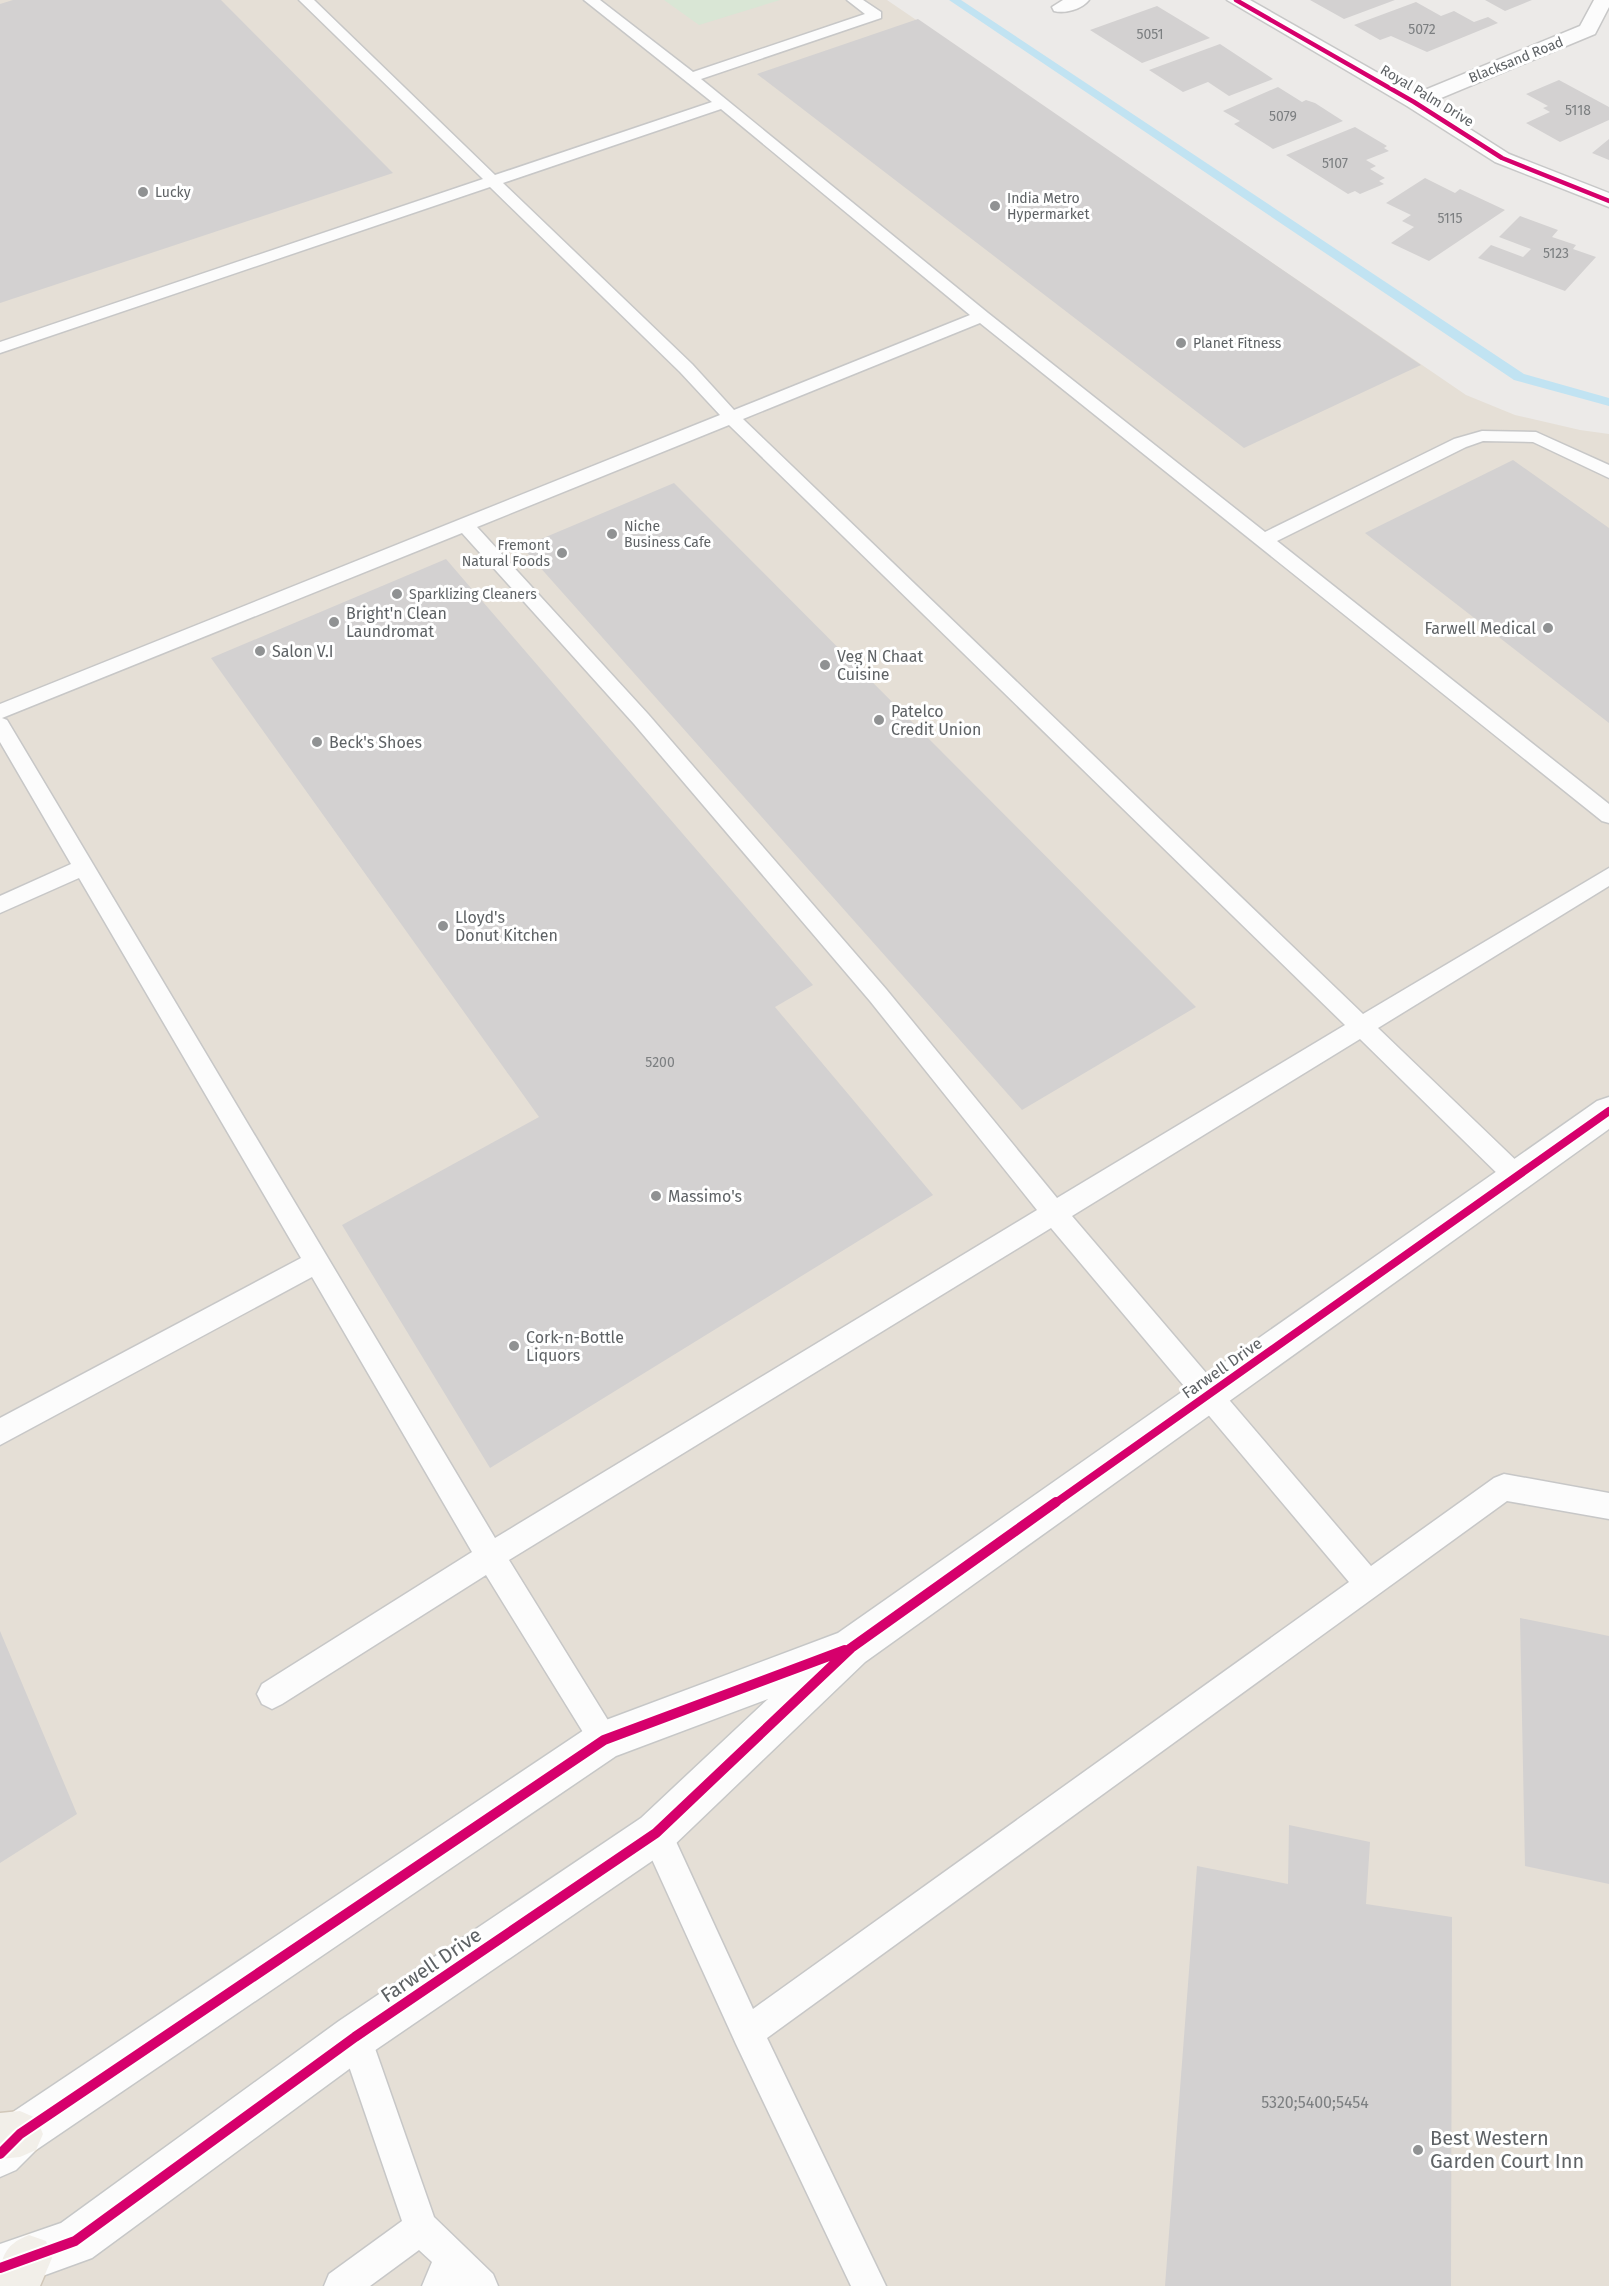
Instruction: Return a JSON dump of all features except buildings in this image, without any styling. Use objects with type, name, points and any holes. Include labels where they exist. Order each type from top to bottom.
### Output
[{"type":"street","points":[[1060,7],[1080,0]]},
{"type":"street","name":"Royal Palm Drive","points":[[1236,0],[1414,102],[1502,158],[1609,201]]},
{"type":"street","name":"Blacksand Road","points":[[1414,102],[1588,30],[1603,0]]},
{"type":"street","name":"Farwell Drive","points":[[14,2270],[75,2241],[355,2037],[656,1833],[851,1648],[1609,1111]]},
{"type":"street","name":"Farwell Drive","points":[[7,2141],[604,1740],[851,1648]]},
{"type":"lane","points":[[306,0],[686,368],[731,417],[1516,1176]]},
{"type":"lane","points":[[591,0],[723,104],[982,316],[1609,815]]},
{"type":"lane","points":[[690,78],[876,15],[854,0]]},
{"type":"lane","points":[[0,348],[723,104]]},
{"type":"lane","points":[[0,712],[982,316]]},
{"type":"lane","points":[[1264,540],[1460,443],[1482,436],[1536,437],[1609,472]]},
{"type":"lane","points":[[464,524],[641,719],[878,995],[1054,1213],[1368,1584]]},
{"type":"lane","points":[[0,725],[490,1556],[604,1740]]},
{"type":"lane","points":[[0,905],[84,867]]},
{"type":"lane","points":[[272,1694],[490,1556],[1609,876]]},
{"type":"lane","points":[[0,1432],[316,1262]]},
{"type":"lane","points":[[747,2033],[1504,1487],[1609,1506]]},
{"type":"lane","points":[[656,1833],[747,2033],[869,2286]]},
{"type":"lane","points":[[355,2037],[421,2228],[446,2272],[481,2286]]},
{"type":"lane","points":[[341,2286],[421,2228]]},
{"type":"shaded area","points":[[0,0],[887,0],[1466,395],[1515,415],[1580,430],[1609,434],[1609,2286],[0,2286]]},
{"type":"green space","points":[[664,0],[780,0],[699,25]]},
{"type":"waterway","points":[[954,0],[1519,377],[1609,402]]},
{"type":"cycle path","points":[[1236,0],[1414,102],[1502,158],[1609,201]]},
{"type":"cycle path","points":[[0,2268],[75,2241],[355,2037],[656,1833],[851,1648],[1609,1111]]},
{"type":"cycle path","points":[[0,2154],[20,2134],[604,1740],[845,1650]]},
{"type":"place","name":"Lucky","points":[[143,192]]},
{"type":"place","name":"India Metro Hypermarket","points":[[995,206]]},
{"type":"place","name":"Planet Fitness","points":[[1181,343]]},
{"type":"place","name":"Niche Business Cafe","points":[[612,534]]},
{"type":"place","name":"Fremont Natural Foods","points":[[562,553]]},
{"type":"place","name":"Sparklizing Cleaners","points":[[397,594]]},
{"type":"place","name":"Bright'n Clean Laundromat","points":[[334,622]]},
{"type":"place","name":"Farwell Medical","points":[[1548,628]]},
{"type":"place","name":"Salon V.I","points":[[260,651]]},
{"type":"place","name":"Veg N Chaat Cuisine","points":[[825,665]]},
{"type":"place","name":"Patelco Credit Union","points":[[879,720]]},
{"type":"place","name":"Beck's Shoes","points":[[317,742]]},
{"type":"place","name":"Lloyd's Donut Kitchen","points":[[443,926]]},
{"type":"place","name":"Massimo's","points":[[656,1196]]},
{"type":"place","name":"Cork-n-Bottle Liquors","points":[[514,1346]]},
{"type":"place","name":"Best Western Garden Court Inn","points":[[1418,2150]]}]
